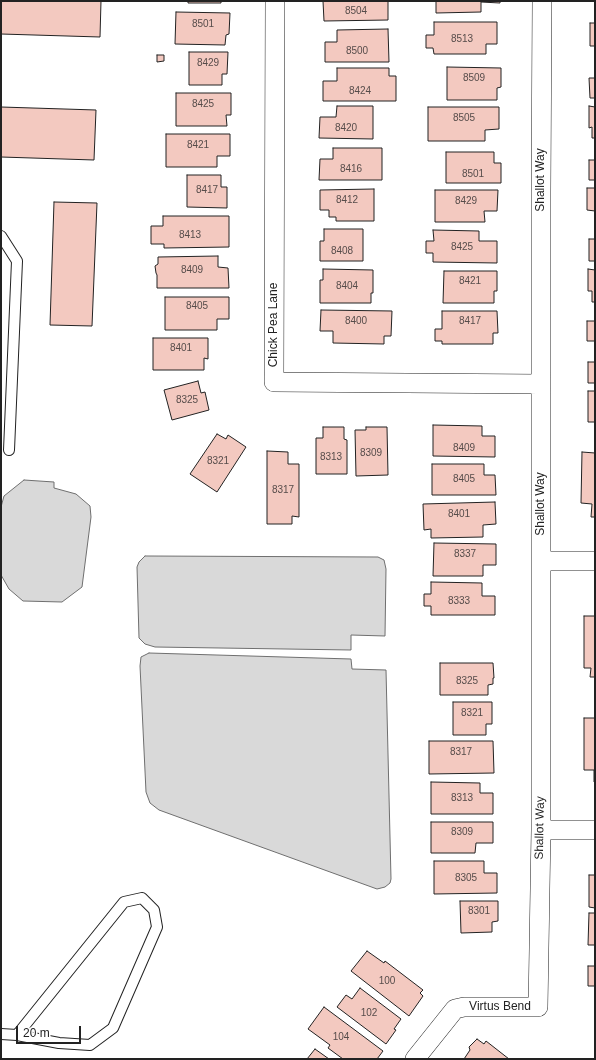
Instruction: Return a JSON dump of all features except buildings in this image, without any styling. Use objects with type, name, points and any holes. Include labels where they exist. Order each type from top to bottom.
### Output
[{"type":"street","name":"Chick Pea Lane","points":[[275,1],[274,382],[540,384]]},
{"type":"street","name":"Shallot Way","points":[[538,1007],[540,830],[542,1]]},
{"type":"street","points":[[541,561],[595,561]]},
{"type":"street","points":[[540,830],[595,830]]},
{"type":"street","name":"Virtus Bend","points":[[415,1059],[455,1009],[464,1007],[538,1007]]},
{"type":"lane","points":[[1,236],[17,261],[9,450]]},
{"type":"lane","points":[[1,1034],[18,1035],[59,1043],[90,1045],[113,1028],[157,927],[154,910],[142,898],[124,902],[18,1035]]},
{"type":"shaded area","points":[[24,480],[54,482],[54,488],[76,494],[90,506],[91,517],[82,587],[62,602],[23,601],[9,589],[1,575],[1,507],[4,496]]},
{"type":"shaded area","points":[[145,556],[378,557],[384,560],[386,569],[385,636],[351,635],[351,650],[155,647],[145,644],[139,638],[137,567],[139,562]]},
{"type":"shaded area","points":[[149,653],[351,659],[352,669],[386,670],[390,883],[385,887],[377,889],[159,810],[150,803],[146,792],[140,666],[141,657]]}]
